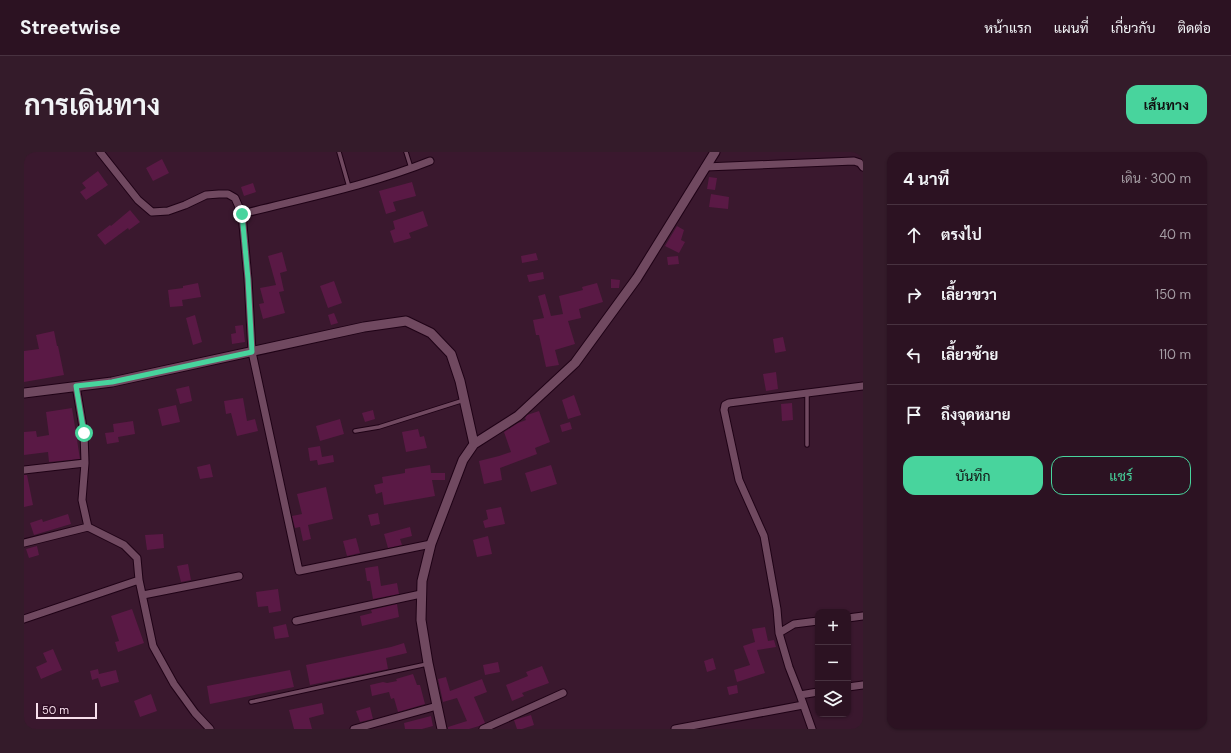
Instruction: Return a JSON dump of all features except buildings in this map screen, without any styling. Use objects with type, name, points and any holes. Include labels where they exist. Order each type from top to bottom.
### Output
[{"type":"street","points":[[100,152],[138,200],[152,212],[168,211],[206,195],[228,194],[235,198],[242,214],[248,279],[252,352],[299,571],[431,544]]},
{"type":"street","points":[[442,729],[428,663],[421,620],[422,581],[431,544],[463,460],[474,444],[518,416],[574,363],[637,278],[715,152]]},
{"type":"street","points":[[242,214],[349,187],[430,161]]},
{"type":"street","points":[[705,168],[854,161],[860,163],[863,167]]},
{"type":"street","points":[[24,393],[112,382],[364,327],[406,322],[431,333],[451,354],[465,400],[474,444]]},
{"type":"street","points":[[76,386],[84,433],[85,463],[82,500],[88,527]]},
{"type":"street","points":[[812,729],[779,633],[777,609],[764,536],[739,480],[724,410],[725,405],[729,403],[863,386]]},
{"type":"street","points":[[24,470],[85,463]]},
{"type":"street","points":[[24,543],[88,527],[124,545],[137,558],[153,646],[174,684],[195,713],[210,729]]},
{"type":"street","points":[[143,595],[239,576]]},
{"type":"street","points":[[24,619],[140,580]]},
{"type":"street","points":[[296,621],[421,594]]},
{"type":"street","points":[[851,618],[863,616]]},
{"type":"street","points":[[779,633],[794,624],[815,621]]},
{"type":"street","points":[[851,687],[863,685]]},
{"type":"street","points":[[800,694],[815,692]]},
{"type":"street","points":[[483,729],[563,693]]},
{"type":"street","points":[[675,729],[803,705]]},
{"type":"street","points":[[354,729],[437,706]]},
{"type":"lane","points":[[339,152],[349,187]]},
{"type":"lane","points":[[406,152],[412,168]]},
{"type":"lane","points":[[807,394],[807,445]]},
{"type":"lane","points":[[355,431],[380,427],[465,400]]},
{"type":"lane","points":[[251,702],[428,663]]},
{"type":"route","points":[[84,433],[76,386],[112,382],[252,352],[248,279],[242,214]]}]
